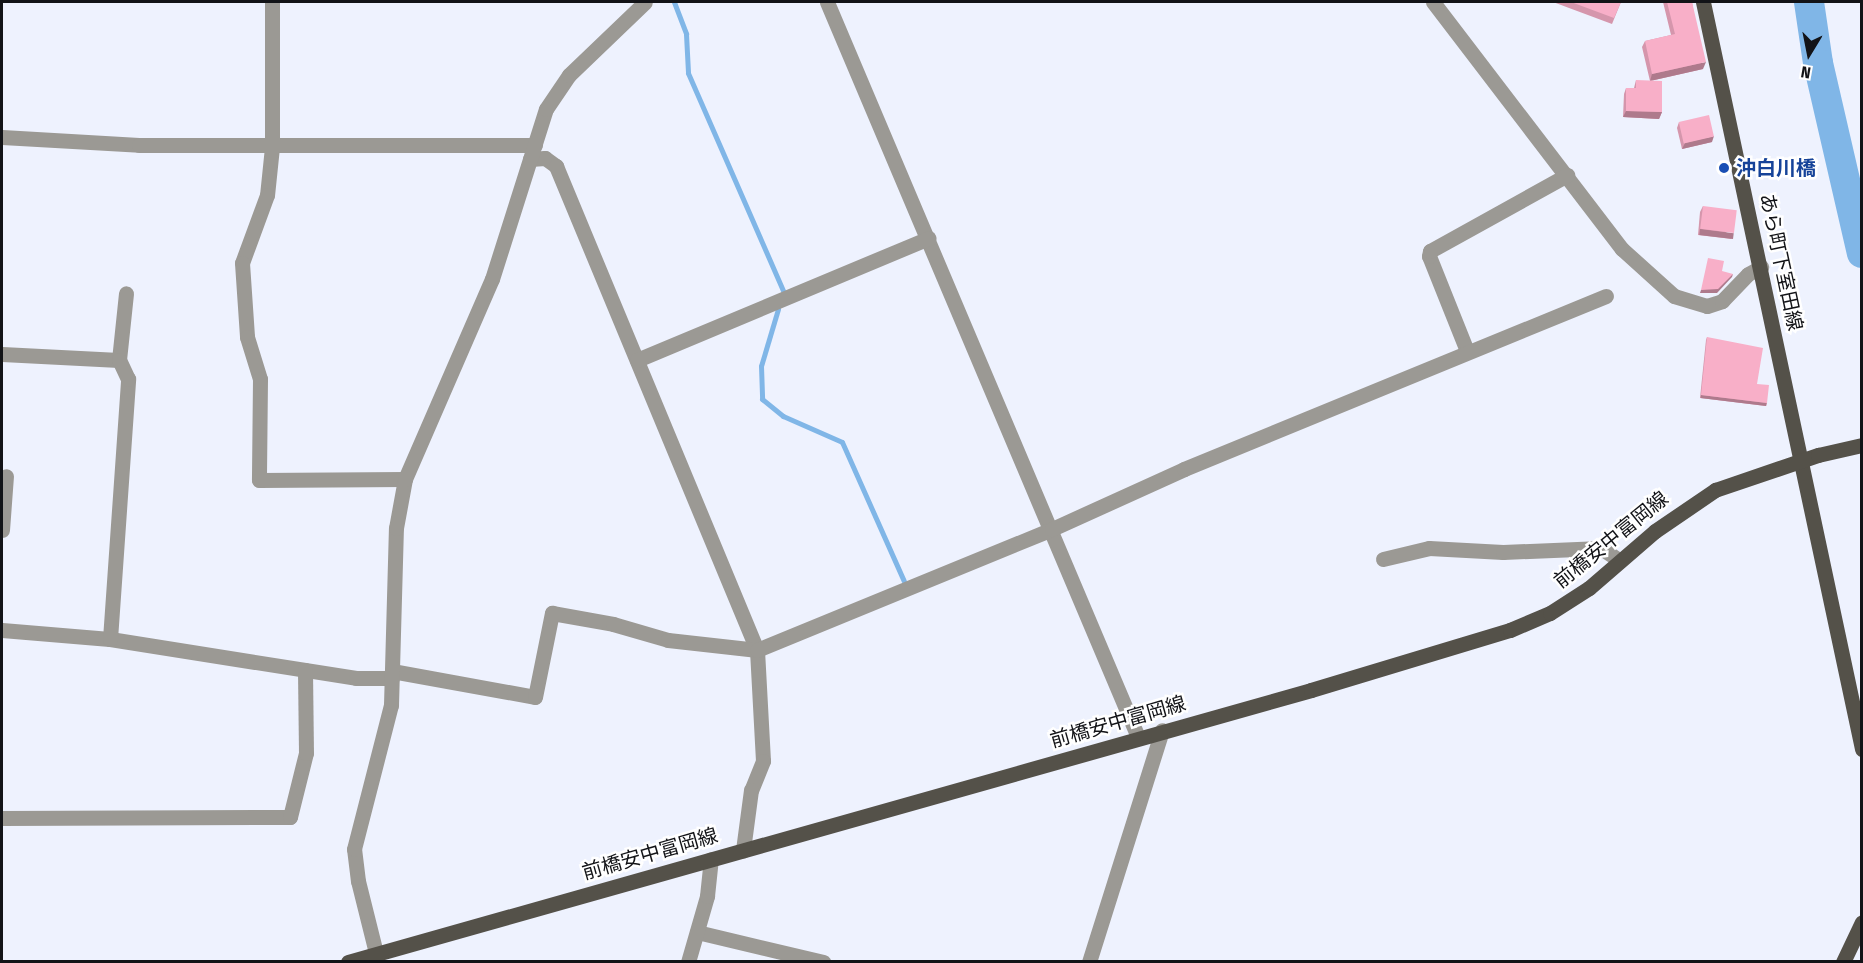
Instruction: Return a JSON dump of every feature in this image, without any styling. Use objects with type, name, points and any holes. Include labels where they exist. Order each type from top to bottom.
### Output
[{"type":"main road","name":"あら町下室田線","points":[[1703,2],[1803,460],[1862,749]]},
{"type":"main road","name":"前橋安中富岡線","points":[[348,962],[1520,626],[1569,601],[1688,506],[1715,490],[1818,455],[1862,445]]},
{"type":"main road","points":[[1844,962],[1862,922]]},
{"type":"street","points":[[272,2],[272,147],[267,195],[242,263],[247,337],[260,379],[259,480],[405,479]]},
{"type":"street","points":[[376,953],[358,881],[354,849],[392,705],[396,528],[405,479],[492,279],[546,109],[561,84],[645,2]]},
{"type":"street","points":[[827,2],[929,238],[1138,737]]},
{"type":"street","points":[[1433,2],[1622,249],[1674,296],[1707,306],[1722,301],[1748,274],[1761,267]]},
{"type":"street","points":[[2,137],[139,145],[532,152],[556,166],[757,650],[763,761],[751,790],[743,850]]},
{"type":"street","points":[[1467,351],[1428,256],[1430,251],[1567,175]]},
{"type":"street","points":[[637,360],[929,238]]},
{"type":"street","points":[[110,639],[128,379],[119,360],[126,293]]},
{"type":"street","points":[[2,630],[110,639],[356,678],[392,675],[535,697],[552,613],[613,624],[668,640],[757,650],[1052,529],[1184,469],[1467,351],[1606,296]]},
{"type":"street","points":[[2,354],[119,360]]},
{"type":"street","points":[[2,530],[6,476]]},
{"type":"street","points":[[1383,559],[1429,548],[1503,552],[1601,548],[1620,561]]},
{"type":"street","points":[[2,818],[290,816],[306,753],[305,670]]},
{"type":"street","points":[[1089,962],[1162,730]]},
{"type":"street","points":[[688,962],[707,896],[711,859]]},
{"type":"street","points":[[697,932],[823,962]]},
{"type":"building","points":[[1571,2],[1621,2],[1614,18]]},
{"type":"building","points":[[1667,2],[1692,2],[1706,62],[1652,74],[1645,41],[1675,34]]},
{"type":"building","points":[[1636,80],[1662,81],[1662,112],[1626,111],[1626,88],[1636,88]]},
{"type":"building","points":[[1709,115],[1714,136],[1684,143],[1679,122]]},
{"type":"building","points":[[1703,206],[1737,210],[1734,233],[1700,229]]},
{"type":"building","points":[[1708,258],[1724,261],[1722,271],[1733,274],[1718,289],[1701,290]]},
{"type":"building","points":[[1707,337],[1763,348],[1757,384],[1769,385],[1767,403],[1701,395]]},
{"type":"waterway","points":[[674,2],[686,34],[688,73],[783,290]]},
{"type":"waterway","points":[[1809,2],[1818,63],[1862,253]]},
{"type":"waterway","points":[[778,309],[761,366],[762,399],[783,416],[842,442],[904,581]]},
{"type":"place","name":"沖白川橋","points":[[1724,168]]}]
